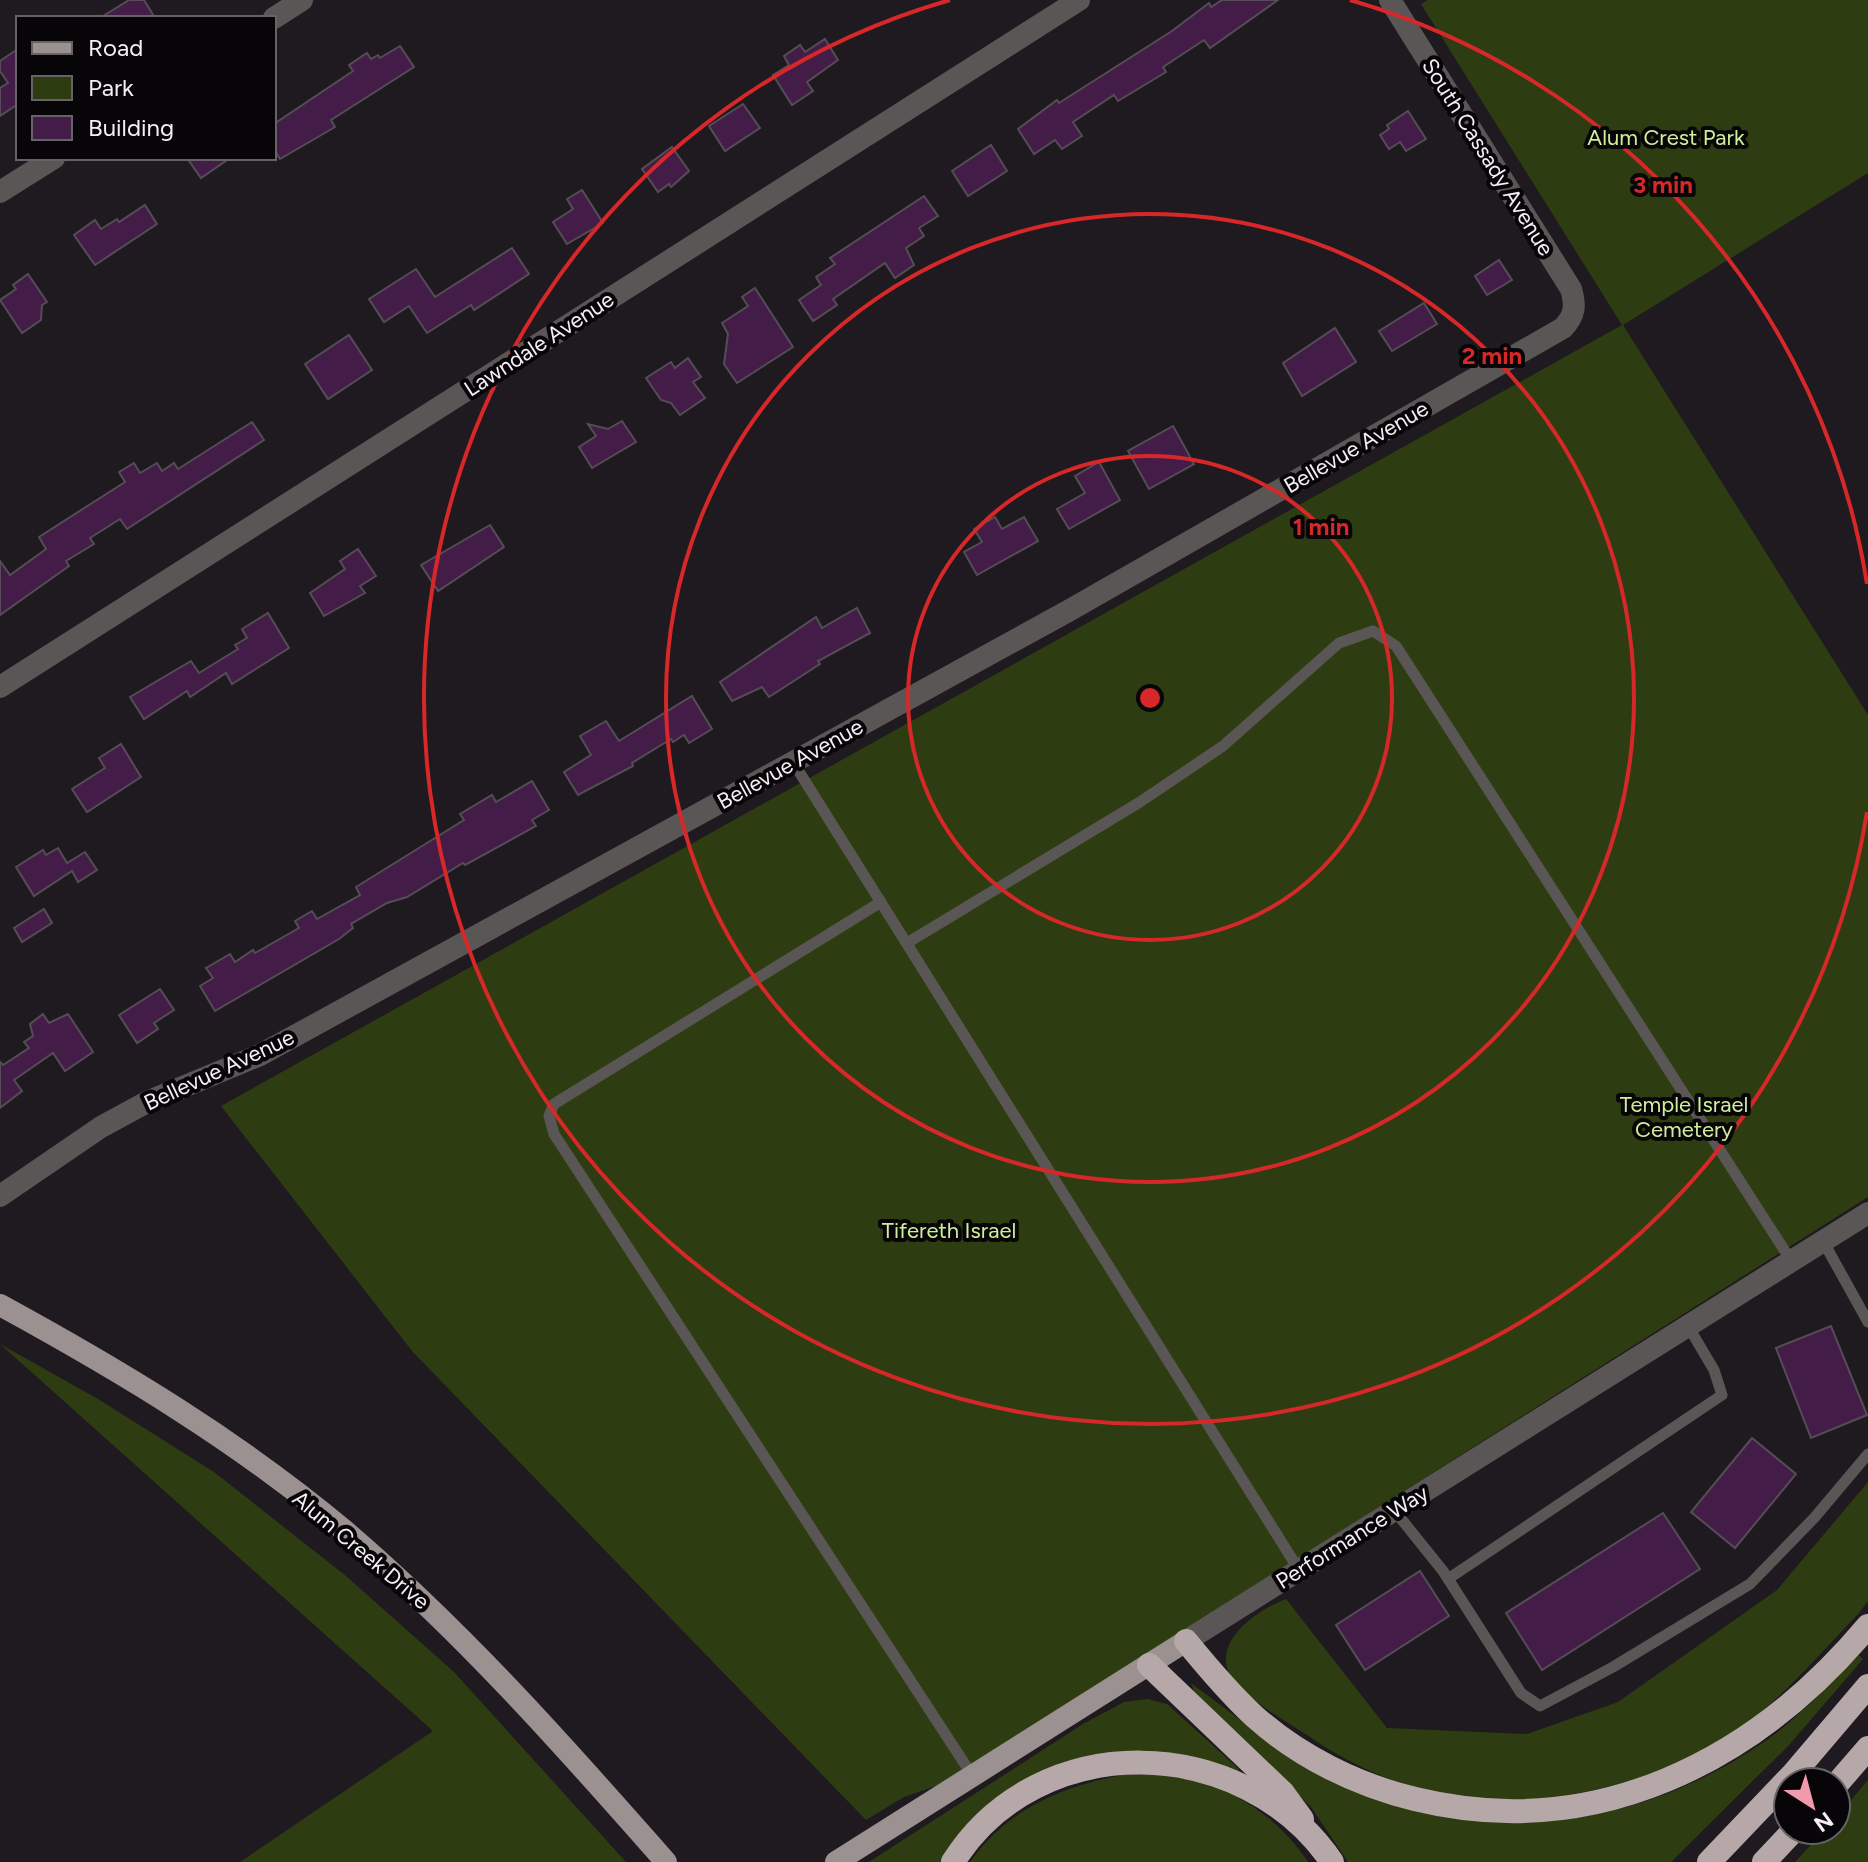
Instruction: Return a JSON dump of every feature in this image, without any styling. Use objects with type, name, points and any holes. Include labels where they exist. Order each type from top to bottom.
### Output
[{"type":"highway","points":[[1186,1641],[1221,1684],[1258,1719],[1339,1772],[1361,1783],[1450,1808],[1525,1812],[1599,1803],[1669,1780],[1711,1759],[1776,1716],[1821,1677],[1868,1626]]},
{"type":"highway","points":[[1149,1665],[1283,1793],[1332,1862]]},
{"type":"highway","points":[[1709,1862],[1794,1773],[1868,1686]]},
{"type":"highway","points":[[1852,1766],[1868,1748]]},
{"type":"highway","points":[[953,1862],[967,1839],[1001,1809],[1039,1783],[1082,1768],[1128,1761],[1200,1770],[1234,1783],[1292,1820],[1318,1841]]},
{"type":"highway","points":[[1764,1862],[1779,1846]]},
{"type":"main road","name":"Alum Creek Drive","points":[[0,1305],[126,1374],[247,1456],[342,1529],[487,1664],[666,1862]]},
{"type":"main road","name":"Performance Way","points":[[836,1862],[1186,1641]]},
{"type":"street","points":[[276,17],[302,0]]},
{"type":"street","name":"Lawndale Avenue","points":[[0,687],[1079,0]]},
{"type":"street","name":"South Cassady Avenue","points":[[1390,0],[1571,289],[1575,303],[1573,317]]},
{"type":"street","points":[[0,192],[51,160]]},
{"type":"street","name":"Bellevue Avenue","points":[[0,1196],[101,1127],[147,1102],[260,1055],[1110,588],[1563,328],[1573,317]]},
{"type":"street","name":"Performance Way","points":[[1186,1641],[1868,1213]]},
{"type":"lane","points":[[907,943],[1140,802],[1223,746],[1339,643],[1373,631],[1396,646],[1792,1262]]},
{"type":"lane","points":[[793,762],[1299,1570]]},
{"type":"lane","points":[[881,902],[554,1104],[549,1116],[554,1134],[972,1775]]},
{"type":"lane","points":[[1823,1241],[1868,1322]]},
{"type":"lane","points":[[1448,1579],[1722,1395],[1714,1370],[1688,1326]]},
{"type":"lane","points":[[1394,1510],[1448,1579],[1521,1693],[1540,1706],[1613,1667],[1750,1584],[1815,1517],[1868,1454]]},
{"type":"green space","name":"Tifereth Israel","points":[[1428,0],[1868,0],[1868,173],[1623,325],[1868,715],[1868,1197],[942,1784],[904,1797],[866,1820],[412,1351],[221,1106],[1622,325],[1421,4]]},
{"type":"green space","points":[[0,1344],[98,1399],[214,1472],[346,1576],[454,1672],[626,1862],[240,1862],[433,1731]]},
{"type":"green space","points":[[1868,1482],[1868,1601],[1858,1614],[1779,1696],[1745,1726],[1700,1755],[1632,1781],[1556,1797],[1519,1800],[1484,1800],[1417,1788],[1366,1769],[1335,1753],[1256,1702],[1229,1673],[1226,1660],[1233,1637],[1252,1618],[1286,1599],[1387,1728],[1527,1734],[1618,1702],[1777,1590]]},
{"type":"green space","points":[[1859,1655],[1863,1659],[1790,1744],[1671,1862],[1348,1862],[1311,1807],[1195,1694],[1191,1683],[1293,1757],[1359,1792],[1411,1809],[1463,1819],[1516,1822],[1568,1819],[1619,1809],[1669,1793],[1718,1770],[1777,1733]]},
{"type":"green space","points":[[1148,1699],[1167,1704],[1239,1769],[1234,1773],[1180,1756],[1154,1753],[1104,1755],[1053,1771],[1001,1801],[969,1827],[941,1862],[869,1862],[1083,1724],[1124,1702]]},
{"type":"green space","points":[[1128,1774],[1178,1776],[1221,1789],[1270,1820],[1308,1862],[970,1862],[985,1843],[1020,1813],[1060,1792]]},
{"type":"green space","points":[[1868,1780],[1868,1862],[1795,1862],[1810,1846],[1852,1846],[1852,1799]]},
{"type":"building","points":[[129,0],[144,0],[154,16],[103,16]]},
{"type":"building","points":[[1222,0],[1278,0],[1210,48],[1204,40],[1163,67],[1166,72],[1118,101],[1114,95],[1073,122],[1082,136],[1062,149],[1055,140],[1034,154],[1018,129],[1057,100],[1059,103],[1172,31],[1209,3],[1211,7]]},
{"type":"building","points":[[825,39],[838,60],[807,82],[813,91],[792,105],[773,75],[789,65],[784,56],[800,45],[805,52]]},
{"type":"building","points":[[400,46],[414,67],[331,120],[335,127],[280,159],[276,152],[276,123],[353,71],[349,65],[367,53],[371,59],[378,55],[380,58]]},
{"type":"building","points":[[16,50],[16,105],[0,116],[0,88],[8,83],[0,71],[0,61]]},
{"type":"building","points":[[743,104],[760,128],[725,151],[709,126]]},
{"type":"building","points":[[1408,111],[1426,139],[1406,151],[1400,142],[1389,149],[1380,135],[1389,129],[1387,125]]},
{"type":"building","points":[[991,145],[1007,171],[968,196],[952,171]]},
{"type":"building","points":[[672,147],[689,171],[671,187],[669,184],[658,192],[642,169]]},
{"type":"building","points":[[188,160],[227,160],[201,178]]},
{"type":"building","points":[[582,190],[603,223],[567,244],[553,222],[573,209],[567,199]]},
{"type":"building","points":[[924,196],[938,216],[919,228],[924,236],[906,248],[914,265],[895,278],[885,263],[833,299],[837,305],[813,321],[799,300],[821,285],[816,277],[835,264],[830,258]]},
{"type":"building","points":[[145,205],[157,224],[95,265],[74,235],[95,220],[101,229],[117,219],[119,222]]},
{"type":"building","points":[[512,248],[529,274],[474,310],[471,305],[427,333],[409,306],[384,322],[369,299],[416,269],[435,297]]},
{"type":"building","points":[[1499,260],[1512,280],[1487,295],[1475,276]]},
{"type":"building","points":[[28,274],[47,302],[42,305],[41,320],[22,333],[0,300],[16,289],[13,285]]},
{"type":"building","points":[[755,288],[793,347],[737,383],[724,364],[728,334],[722,323],[748,306],[742,297]]},
{"type":"building","points":[[1424,303],[1437,324],[1392,351],[1379,331]]},
{"type":"building","points":[[1335,328],[1356,362],[1302,396],[1283,363]]},
{"type":"building","points":[[349,335],[372,370],[328,399],[305,364]]},
{"type":"building","points":[[688,358],[701,377],[693,382],[705,398],[680,415],[671,403],[661,400],[646,378],[671,362],[675,368]]},
{"type":"building","points":[[622,421],[636,442],[592,468],[579,447],[596,436],[588,424],[608,429]]},
{"type":"building","points":[[252,422],[264,440],[127,529],[120,519],[90,538],[94,544],[66,561],[69,566],[0,615],[0,561],[10,575],[46,549],[39,537],[125,482],[119,472],[134,463],[140,473],[157,463],[162,471],[174,463],[178,469]]},
{"type":"building","points":[[1173,426],[1194,464],[1149,489],[1128,451]]},
{"type":"building","points":[[1099,462],[1120,500],[1069,529],[1057,509],[1085,493],[1075,476]]},
{"type":"building","points":[[995,517],[1002,529],[1024,517],[1038,541],[977,575],[964,552],[982,542],[974,529]]},
{"type":"building","points":[[490,525],[504,547],[438,591],[421,565]]},
{"type":"building","points":[[358,549],[376,576],[360,586],[365,593],[324,616],[310,593],[345,569],[340,561]]},
{"type":"building","points":[[857,608],[870,633],[818,661],[820,664],[769,697],[762,687],[732,701],[720,682],[816,617],[822,628]]},
{"type":"building","points":[[268,613],[289,648],[232,684],[226,673],[190,697],[187,691],[144,719],[130,697],[191,661],[199,673],[238,649],[235,645],[247,638],[242,629]]},
{"type":"building","points":[[692,696],[712,729],[689,743],[684,735],[673,742],[671,739],[632,763],[633,766],[578,795],[564,772],[591,755],[580,736],[606,721],[619,741]]},
{"type":"building","points":[[121,744],[141,777],[87,812],[72,789],[105,768],[99,758]]},
{"type":"building","points":[[532,781],[549,810],[532,820],[536,826],[465,865],[463,863],[407,897],[387,903],[351,924],[353,928],[339,939],[215,1011],[200,986],[213,978],[206,968],[230,954],[235,962],[253,950],[255,953],[299,928],[295,921],[312,911],[317,919],[360,895],[356,887],[464,820],[460,814],[492,795],[496,802]]},
{"type":"building","points":[[58,848],[67,863],[85,852],[97,870],[78,882],[72,871],[34,896],[16,867],[43,850],[46,855]]},
{"type":"building","points":[[44,909],[52,923],[22,942],[14,928]]},
{"type":"building","points":[[160,989],[174,1010],[154,1023],[158,1029],[137,1043],[119,1015]]},
{"type":"building","points":[[43,1014],[49,1023],[68,1014],[93,1052],[65,1071],[53,1053],[14,1080],[22,1091],[0,1108],[0,1062],[3,1065],[29,1048],[24,1042],[33,1036],[30,1024]]},
{"type":"building","points":[[1831,1326],[1867,1415],[1811,1438],[1776,1348]]},
{"type":"building","points":[[1752,1438],[1796,1474],[1735,1548],[1691,1512]]},
{"type":"building","points":[[1663,1513],[1700,1569],[1542,1670],[1506,1613]]},
{"type":"building","points":[[1420,1571],[1449,1616],[1365,1670],[1336,1625]]},
{"type":"park label","name":"Alum Crest Park","points":[[1666,137]]},
{"type":"park label","name":"Temple Israel Cemetery","points":[[1684,1116]]}]
